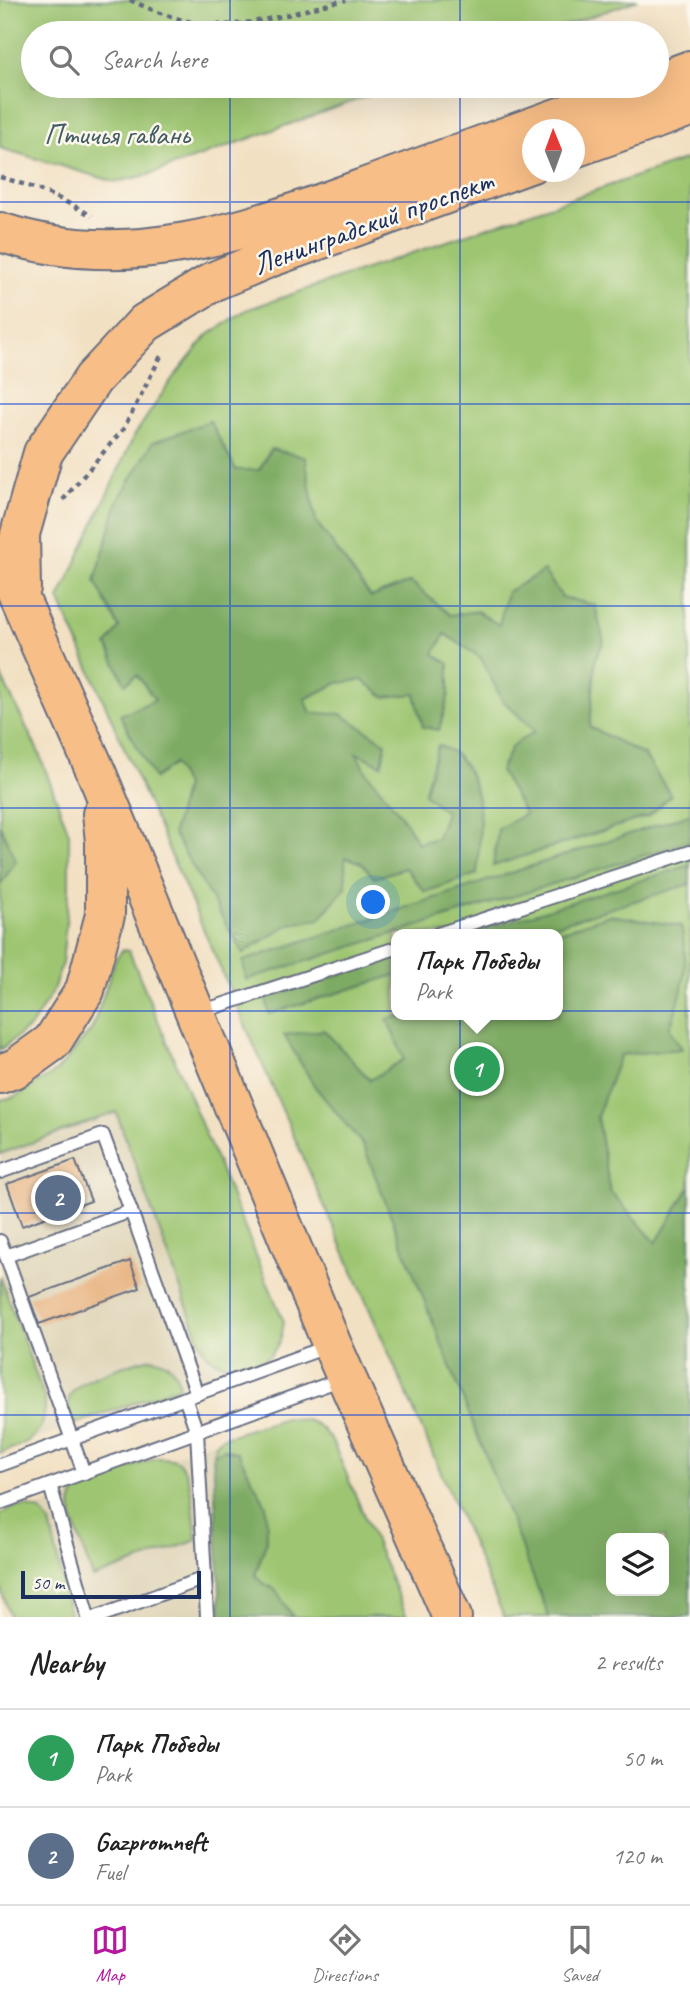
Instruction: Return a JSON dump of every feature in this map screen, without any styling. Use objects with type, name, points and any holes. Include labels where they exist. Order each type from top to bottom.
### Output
[{"type":"main road","points":[[669,78],[690,71]]},
{"type":"main road","name":"Ленинградский проспект","points":[[0,232],[33,243],[122,250],[193,243],[261,224],[613,98]]},
{"type":"main road","points":[[585,144],[690,107]]},
{"type":"main road","name":"Ленинградский проспект","points":[[22,600],[20,534],[43,453],[93,379],[145,323],[214,281],[269,258],[522,167]]},
{"type":"main road","points":[[0,554],[97,774],[339,1361],[452,1617]]},
{"type":"main road","points":[[0,1074],[16,1069],[52,1042],[85,990],[105,915],[105,841],[97,774]]},
{"type":"lane","points":[[453,929],[690,852]]},
{"type":"lane","points":[[196,1013],[391,950]]},
{"type":"lane","points":[[0,1172],[103,1135],[131,1210],[191,1396],[197,1432],[207,1617]]},
{"type":"lane","points":[[6,1256],[131,1210]]},
{"type":"lane","points":[[0,1241],[84,1473]]},
{"type":"lane","points":[[0,1465],[191,1396],[339,1361]]},
{"type":"lane","points":[[0,1503],[197,1432],[339,1361]]},
{"type":"lane","points":[[50,1485],[88,1617]]},
{"type":"lane","points":[[97,1617],[205,1578]]},
{"type":"path","points":[[130,0],[166,16],[187,21]]},
{"type":"path","points":[[253,21],[346,0]]},
{"type":"path","points":[[0,177],[66,201],[102,222]]},
{"type":"path","points":[[56,507],[124,428],[167,348]]},
{"type":"shaded area","points":[[116,1112],[207,1355],[225,1364],[244,1366],[29,1442],[40,1431],[45,1414],[45,1400],[0,1276],[0,1154]]},
{"type":"shaded area","points":[[221,1438],[215,1445],[213,1454],[216,1617],[70,1617],[50,1523],[41,1511],[35,1509]]},
{"type":"green space","name":"Птичья гавань","points":[[0,0],[638,0],[578,21],[21,21],[21,98],[363,98],[148,175],[115,182],[0,148]]},
{"type":"green space","points":[[690,158],[690,1617],[504,1617],[59,599],[134,436],[172,379],[208,335],[246,310]]},
{"type":"green space","points":[[210,421],[236,470],[259,470],[271,449],[305,457],[316,521],[371,597],[411,582],[450,615],[477,611],[499,625],[507,592],[544,571],[562,597],[595,605],[604,642],[596,657],[590,727],[644,755],[671,795],[649,816],[493,866],[498,829],[525,814],[500,771],[512,746],[535,731],[502,700],[481,658],[445,634],[434,654],[449,664],[449,694],[439,730],[423,727],[415,694],[385,697],[362,680],[338,683],[305,699],[311,713],[341,714],[386,743],[382,765],[356,753],[367,773],[401,815],[418,843],[437,838],[446,812],[424,794],[438,745],[455,754],[467,769],[477,797],[480,827],[477,874],[425,892],[405,868],[374,878],[362,863],[345,857],[346,887],[319,919],[290,924],[243,953],[173,833],[185,786],[174,764],[154,778],[120,715],[155,700],[137,675],[125,684],[107,645],[119,628],[95,581],[118,501],[153,442]]},
{"type":"green space","points":[[0,674],[39,753],[69,833],[69,891],[62,963],[52,993],[31,1026],[0,1050]]},
{"type":"green space","points":[[690,814],[690,841],[409,929],[391,929],[391,935],[246,980],[243,961]]},
{"type":"green space","points":[[0,825],[16,861],[0,885]]},
{"type":"green space","points":[[690,865],[690,884],[543,929],[486,929]]},
{"type":"green space","points":[[609,915],[681,926],[685,953],[684,978],[669,1029],[682,1049],[620,1055],[597,1117],[610,1191],[656,1243],[690,1186],[690,1617],[549,1617],[363,1145],[315,1087],[284,1035],[324,1030],[370,1080],[404,1059],[387,1019],[563,1020],[563,931]]},
{"type":"green space","points":[[122,950],[129,951],[284,1322],[275,1350],[266,1358],[249,1365],[221,1363],[204,1350],[116,1112],[0,1154],[0,1100],[14,1097],[57,1071],[92,1029],[115,961]]},
{"type":"green space","points":[[391,959],[391,977],[269,1014],[266,998]]},
{"type":"green space","points":[[0,1276],[45,1400],[45,1412],[43,1422],[34,1436],[0,1453]]},
{"type":"green space","points":[[153,1358],[171,1368],[179,1387],[75,1424],[68,1403],[70,1395],[82,1383],[131,1363]]},
{"type":"green space","points":[[285,1418],[314,1423],[334,1445],[407,1617],[293,1617],[275,1589],[255,1575],[267,1540],[225,1449],[213,1454],[215,1445],[221,1438]]},
{"type":"green space","points":[[225,1449],[238,1453],[266,1505],[267,1540],[255,1575],[275,1589],[293,1617],[221,1617],[213,1454]]},
{"type":"green space","points":[[155,1458],[172,1459],[182,1466],[190,1485],[197,1540],[93,1578],[73,1520],[71,1506],[74,1495],[85,1484]]},
{"type":"green space","points":[[26,1506],[41,1511],[50,1523],[70,1617],[10,1617],[0,1586],[0,1515],[11,1508]]},
{"type":"building","points":[[75,1160],[91,1201],[22,1226],[7,1184]]},
{"type":"building","points":[[130,1261],[140,1288],[39,1324],[29,1297]]},
{"type":"place","name":"Парк Победы","points":[[477,1069]]},
{"type":"place","name":"Gazpromneft","points":[[58,1198]]}]
